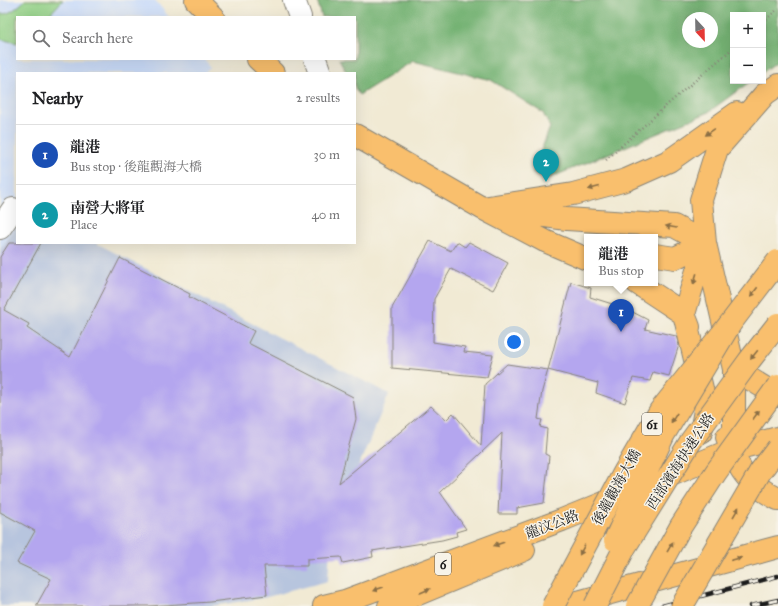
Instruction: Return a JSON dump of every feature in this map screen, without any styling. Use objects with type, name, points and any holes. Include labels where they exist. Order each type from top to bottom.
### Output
[{"type":"main road","points":[[196,0],[212,16]]},
{"type":"main road","points":[[259,60],[272,72]]},
{"type":"main road","points":[[482,208],[573,194],[626,180],[669,161],[772,90]]},
{"type":"main road","points":[[731,450],[734,426],[734,369],[706,243],[701,200],[717,149],[772,90]]},
{"type":"main road","points":[[356,136],[482,208],[545,241],[584,258]]},
{"type":"main road","points":[[482,208],[558,235],[584,241]]},
{"type":"main road","points":[[482,208],[567,219],[674,226],[706,243]]},
{"type":"main road","points":[[658,255],[676,258],[706,243]]},
{"type":"main road","points":[[562,520],[674,461],[700,434],[706,405],[684,314],[706,243]]},
{"type":"main road","name":"後龍觀海大橋","points":[[553,606],[624,471],[660,411],[730,324],[778,261]]},
{"type":"main road","points":[[642,286],[684,314],[731,450],[747,477],[778,499]]},
{"type":"main road","points":[[588,606],[604,564],[664,434],[730,324]]},
{"type":"main road","name":"西部濱海快速公路","points":[[595,606],[625,547],[691,441],[778,324]]},
{"type":"main road","points":[[734,369],[778,396]]},
{"type":"main road","points":[[637,606],[682,526],[716,472],[778,386]]},
{"type":"main road","name":"龍汶公路","points":[[324,606],[345,601],[562,520],[731,450],[778,438]]},
{"type":"main road","points":[[682,606],[760,472],[778,448]]},
{"type":"main road","points":[[389,606],[673,487],[731,450]]},
{"type":"main road","points":[[563,606],[778,547]]},
{"type":"lane","points":[[294,0],[300,16]]},
{"type":"lane","points":[[315,60],[320,72]]},
{"type":"lane","points":[[0,228],[13,209]]},
{"type":"path","points":[[766,19],[778,9]]},
{"type":"path","points":[[604,162],[730,51]]},
{"type":"shaded area","points":[[0,0],[155,0],[168,16],[16,16],[16,60],[205,60],[211,67],[205,72],[16,72],[16,226],[0,250]]},
{"type":"shaded area","points":[[16,226],[16,244],[98,244],[389,394],[331,531],[328,581],[263,598],[211,606],[0,606],[0,250]]},
{"type":"green space","points":[[25,0],[63,0],[48,16],[16,16],[16,43],[0,39],[0,14],[11,12]]},
{"type":"green space","points":[[317,0],[778,0],[778,61],[766,70],[766,12],[730,12],[730,84],[747,84],[707,113],[547,179],[533,172],[550,127],[543,113],[491,80],[413,61],[359,95],[356,90],[356,72],[346,72],[340,60],[356,60],[356,16],[322,16]]},
{"type":"building","points":[[430,241],[451,251],[457,242],[465,247],[469,242],[508,263],[493,290],[451,269],[434,299],[433,342],[465,347],[464,352],[493,355],[487,377],[392,368],[392,308]]},
{"type":"building","points":[[9,243],[40,244],[4,310],[29,324],[27,328],[70,357],[120,258],[190,294],[189,297],[254,331],[248,343],[353,397],[356,419],[339,483],[431,406],[446,420],[453,413],[481,446],[485,384],[507,364],[548,370],[542,391],[538,419],[542,420],[540,427],[547,429],[545,454],[549,456],[544,503],[517,508],[517,514],[498,514],[502,433],[440,492],[466,529],[456,532],[457,536],[442,540],[372,551],[373,557],[343,563],[341,557],[307,559],[307,566],[264,566],[267,595],[210,602],[149,606],[36,606],[51,579],[17,563],[35,531],[0,512],[0,257]]},
{"type":"building","points":[[571,282],[591,288],[590,297],[625,308],[648,320],[645,329],[676,336],[679,345],[669,376],[653,372],[650,381],[633,378],[625,403],[596,393],[598,383],[548,370]]},
{"type":"railway","points":[[662,606],[778,576]]},
{"type":"railway","points":[[751,606],[778,600]]},
{"type":"place","name":"南營大將軍","points":[[546,182]]},
{"type":"place","name":"龍港","points":[[621,332]]}]
